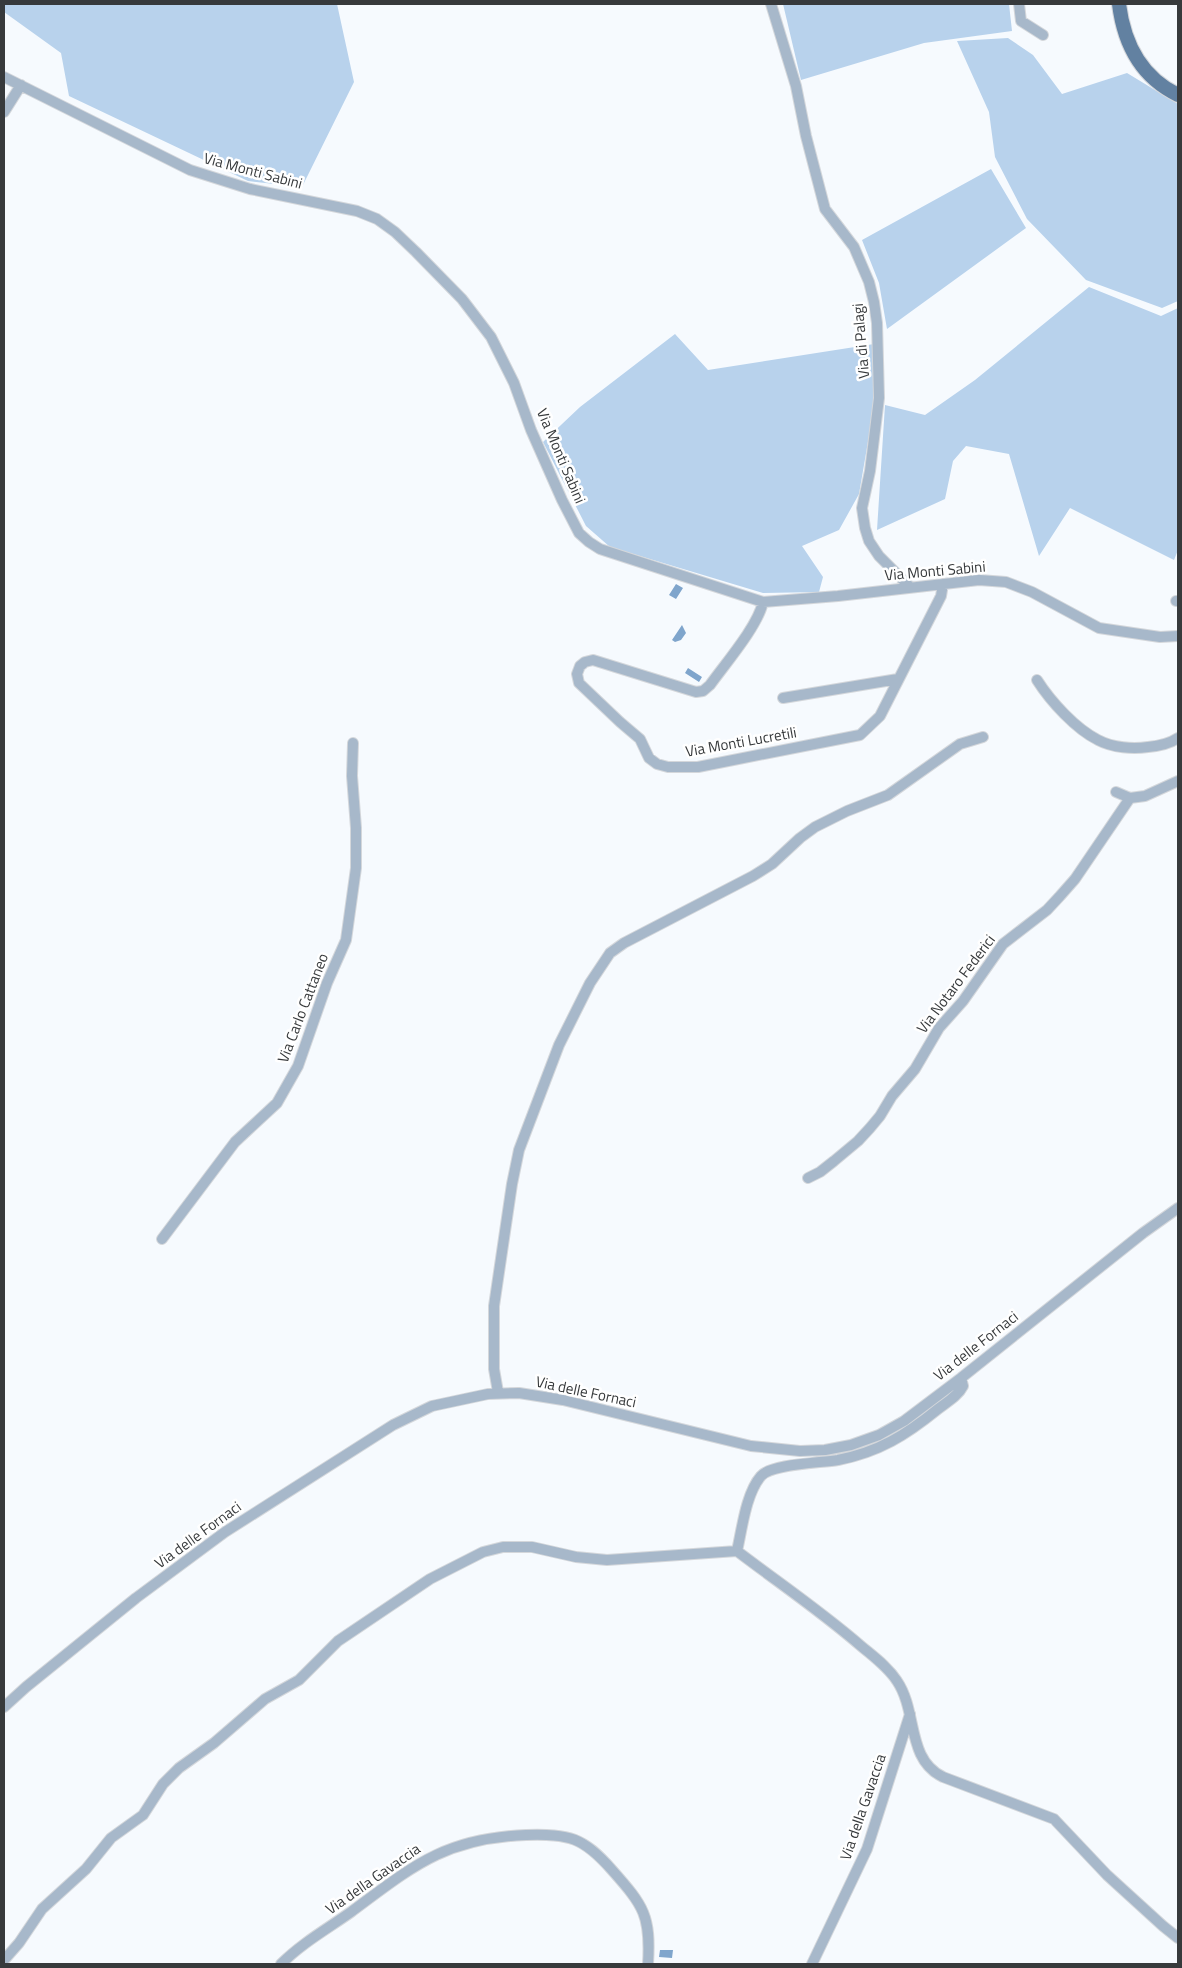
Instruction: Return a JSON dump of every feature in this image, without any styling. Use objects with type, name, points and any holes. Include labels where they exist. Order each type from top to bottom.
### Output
[{"type":"main road","points":[[1119,4],[1125,35],[1138,62],[1157,82],[1178,95]]},
{"type":"street","name":"Via di Palagi","points":[[771,4],[796,86],[806,136],[825,208],[854,247],[869,282],[874,302],[877,324],[880,398],[870,471],[862,508],[865,528],[869,541],[878,556],[911,588]]},
{"type":"street","points":[[1019,4],[1021,20],[1043,35]]},
{"type":"street","name":"Via Monti Sabini","points":[[4,77],[161,157],[212,178],[274,195],[351,209],[377,219],[416,252],[468,306],[491,337],[514,384],[531,430],[562,500],[584,538],[606,552],[763,602],[838,596],[980,580],[1006,582],[1032,592],[1099,628],[1160,636],[1178,636]]},
{"type":"street","points":[[4,112],[20,85]]},
{"type":"street","name":"Via Monti Lucretili","points":[[763,602],[761,611],[748,631],[710,685],[703,691],[696,692],[593,660],[585,662],[580,666],[577,674],[579,683],[640,739],[649,758],[656,764],[685,768],[860,734],[880,716],[941,596],[943,584]]},
{"type":"street","points":[[783,698],[898,679]]},
{"type":"street","points":[[1037,680],[1044,692],[1065,714],[1098,740],[1126,747],[1144,747],[1161,746],[1178,738]]},
{"type":"street","points":[[498,1392],[494,1369],[494,1306],[512,1184],[520,1150],[559,1045],[590,983],[605,958],[624,943],[753,876],[772,864],[815,827],[847,811],[888,795],[960,744],[983,736]]},
{"type":"street","name":"Via Carlo Cattaneo","points":[[162,1239],[235,1142],[278,1103],[298,1066],[327,983],[346,940],[356,868],[356,828],[352,776],[353,743]]},
{"type":"street","points":[[1116,792],[1130,798],[1145,796],[1178,781]]},
{"type":"street","name":"Via Notaro Federici","points":[[808,1178],[820,1172],[834,1161],[870,1128],[892,1096],[915,1069],[939,1028],[950,1013],[963,1001],[1003,944],[1047,910],[1065,890],[1090,858],[1130,798]]},
{"type":"street","name":"Via delle Fornaci","points":[[4,1707],[136,1598],[226,1532],[301,1482],[412,1414],[450,1400],[498,1392],[519,1393],[555,1399],[739,1444],[789,1451],[814,1451],[851,1445],[891,1429],[961,1378],[1178,1208]]},
{"type":"street","points":[[737,1551],[751,1493],[757,1481],[765,1472],[772,1468],[816,1464],[851,1457],[896,1440],[917,1427],[958,1393],[963,1386],[961,1378]]},
{"type":"street","points":[[4,1960],[42,1909],[83,1872],[111,1838],[140,1818],[163,1784],[179,1768],[219,1738],[265,1699],[299,1680],[338,1641],[430,1579],[483,1552],[504,1547],[532,1547],[582,1558],[606,1560],[737,1551],[842,1629],[886,1668],[900,1685],[911,1711],[919,1752],[930,1769],[943,1777],[1054,1818],[1107,1875],[1162,1926],[1178,1938]]},
{"type":"street","name":"Via della Gavaccia","points":[[812,1964],[867,1849],[911,1711]]},
{"type":"street","name":"Via della Gavaccia","points":[[282,1964],[296,1950],[384,1887],[433,1856],[456,1846],[481,1839],[543,1835],[565,1836],[583,1842],[597,1853],[620,1879],[639,1904],[647,1921],[650,1939],[648,1964]]},
{"type":"shaded area","points":[[4,4],[337,4],[354,82],[302,187],[248,181],[69,96],[61,53],[4,12]]},
{"type":"shaded area","points":[[783,4],[1009,4],[1012,31],[924,43],[801,80]]},
{"type":"shaded area","points":[[1008,38],[1033,55],[1062,94],[1127,73],[1178,104],[1178,301],[1162,308],[1086,280],[1027,219],[995,157],[989,112],[957,41]]},
{"type":"shaded area","points":[[991,169],[1026,228],[887,329],[879,283],[862,240]]},
{"type":"shaded area","points":[[1089,287],[1161,316],[1178,308],[1178,550],[1174,560],[1070,508],[1039,556],[1009,454],[966,446],[953,461],[945,499],[877,530],[885,405],[925,415],[975,380]]},
{"type":"shaded area","points":[[675,334],[708,370],[874,344],[876,395],[859,494],[839,530],[802,546],[823,577],[819,592],[763,593],[610,547],[586,526],[543,442],[580,407]]},
{"type":"shaded area","points":[[676,584],[683,588],[676,599],[669,595]]},
{"type":"shaded area","points":[[682,625],[686,633],[681,640],[675,642],[672,640]]},
{"type":"shaded area","points":[[688,668],[702,677],[699,682],[685,673]]},
{"type":"shaded area","points":[[660,1950],[673,1950],[672,1958],[659,1957]]}]
